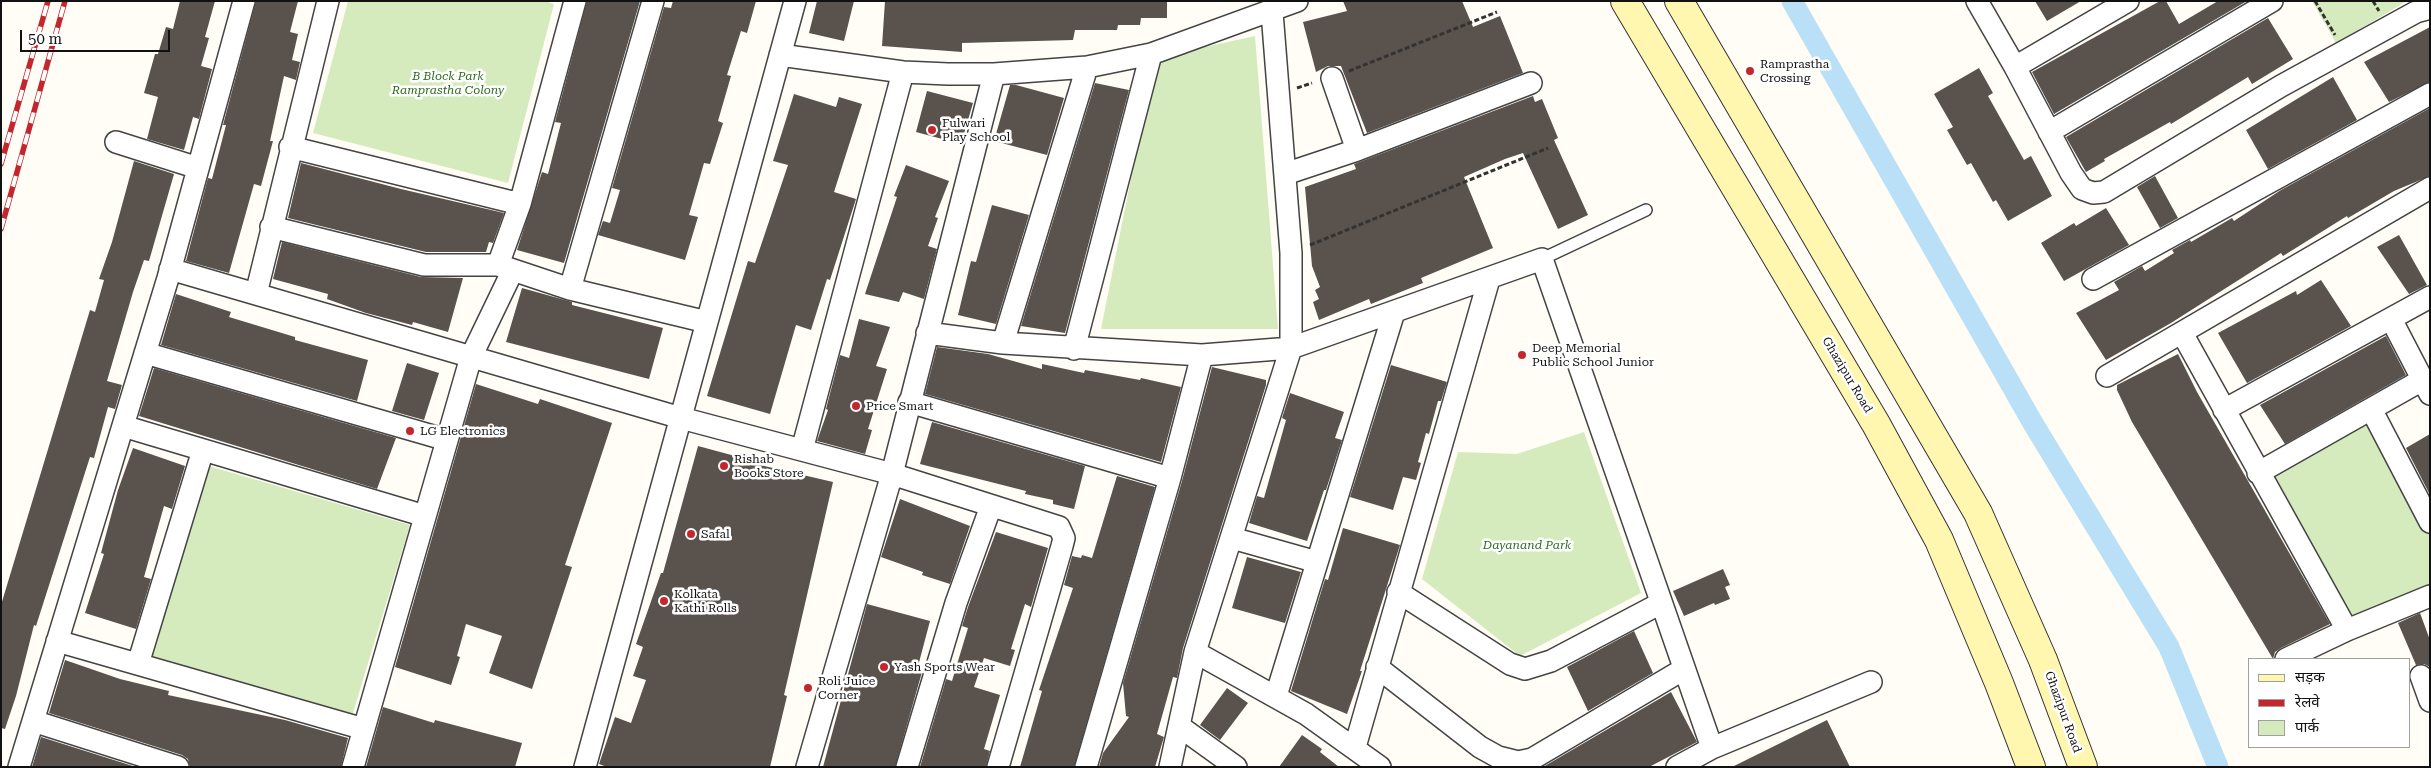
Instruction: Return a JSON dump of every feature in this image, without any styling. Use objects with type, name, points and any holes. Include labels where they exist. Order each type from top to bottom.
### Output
[{"type":"main road","name":"Ghazipur Road","points":[[1625,1],[1876,424],[1939,540],[1999,683],[2031,767]]},
{"type":"main road","name":"Ghazipur Road","points":[[1679,1],[1978,513],[2043,660],[2083,767]]},
{"type":"street","points":[[19,767],[170,269],[244,1]]},
{"type":"street","points":[[256,294],[290,147],[328,1]]},
{"type":"street","points":[[353,767],[471,357],[506,268],[520,204],[574,1]]},
{"type":"street","points":[[570,290],[654,1]]},
{"type":"street","points":[[585,767],[794,1]]},
{"type":"street","points":[[780,55],[903,72],[994,74],[1086,66],[1150,54],[1272,12],[1297,1]]},
{"type":"street","points":[[1977,1],[2082,188],[2093,193],[2104,192],[2281,86],[2416,12],[2430,8]]},
{"type":"street","points":[[2015,67],[2128,1]]},
{"type":"street","points":[[2049,132],[2272,1]]},
{"type":"street","points":[[1170,767],[1195,652],[1291,348],[1291,253],[1272,12]]},
{"type":"street","points":[[1074,349],[1150,54]]},
{"type":"street","points":[[1002,343],[1086,66]]},
{"type":"street","points":[[802,450],[903,72]]},
{"type":"street","points":[[806,767],[892,474],[994,74]]},
{"type":"street","points":[[1332,78],[1357,150]]},
{"type":"street","points":[[1285,174],[1357,150],[1531,83]]},
{"type":"street","points":[[2093,279],[2430,94]]},
{"type":"street","points":[[116,142],[198,168]]},
{"type":"street","points":[[290,147],[520,204]]},
{"type":"street","points":[[2107,376],[2430,188]]},
{"type":"street","points":[[271,227],[424,265],[506,268],[570,290],[706,322]]},
{"type":"street","points":[[927,333],[1002,343],[1074,349],[1202,355],[1291,348],[1359,322],[1394,312],[1542,259],[1712,748]]},
{"type":"street","points":[[170,269],[681,418],[892,474],[1059,527],[1064,538],[998,767]]},
{"type":"street","points":[[1355,747],[1489,279]]},
{"type":"street","points":[[2224,410],[2430,297]]},
{"type":"street","points":[[1276,696],[1394,312]]},
{"type":"street","points":[[2258,473],[2371,409],[2426,387],[2392,319]]},
{"type":"street","points":[[2182,333],[2258,473],[2347,630]]},
{"type":"street","points":[[145,353],[447,440]]},
{"type":"street","points":[[1086,767],[1170,478],[1202,355]]},
{"type":"street","points":[[909,402],[1170,478]]},
{"type":"street","points":[[2371,409],[2430,522]]},
{"type":"street","points":[[123,426],[425,516]]},
{"type":"street","points":[[138,664],[203,450]]},
{"type":"street","points":[[907,767],[956,603],[991,506]]},
{"type":"street","points":[[1232,538],[1317,562]]},
{"type":"street","points":[[1398,592],[1510,664],[1524,670],[1551,661],[1661,603]]},
{"type":"street","points":[[2288,658],[2347,630],[2430,596]]},
{"type":"street","points":[[58,641],[364,729]]},
{"type":"street","points":[[1195,652],[1276,696],[1355,747],[1380,767]]},
{"type":"street","points":[[1378,667],[1480,746],[1498,757],[1518,762],[1532,759],[1684,669]]},
{"type":"street","points":[[2420,676],[2430,702]]},
{"type":"street","points":[[1677,767],[1712,748],[1871,682]]},
{"type":"street","points":[[33,721],[126,759],[178,767]]},
{"type":"street","points":[[1180,726],[1236,767]]},
{"type":"lane","points":[[1542,259],[1646,210]]},
{"type":"path","points":[[1277,94],[1332,78],[1497,12]]},
{"type":"path","points":[[1291,253],[1548,148]]},
{"type":"green space","name":"B Block Park Ramprastha Colony","points":[[348,1],[545,1],[554,4],[508,183],[313,133]]},
{"type":"green space","points":[[2312,1],[2407,1],[2336,43]]},
{"type":"green space","points":[[1255,36],[1278,329],[1101,329],[1155,58]]},
{"type":"green space","points":[[2371,409],[2430,522],[2430,596],[2347,630],[2258,473]]},
{"type":"green space","name":"Dayanand Park","points":[[1584,432],[1641,593],[1520,656],[1422,579],[1458,452],[1517,454]]},
{"type":"green space","points":[[209,466],[410,525],[352,716],[152,657]]},
{"type":"building","points":[[180,1],[215,1],[205,37],[209,38],[201,66],[212,69],[199,119],[193,117],[184,150],[147,139],[158,97],[144,93],[155,54],[158,54],[166,27],[173,29]]},
{"type":"building","points":[[256,1],[298,1],[290,32],[298,34],[292,60],[300,62],[296,80],[284,76],[270,141],[273,141],[261,186],[254,184],[229,273],[186,261],[208,178],[212,179],[226,125],[223,125]]},
{"type":"building","points":[[587,1],[640,1],[564,263],[517,250],[542,172],[548,174],[561,123],[555,122]]},
{"type":"building","points":[[673,1],[756,1],[747,33],[741,31],[727,75],[731,76],[718,121],[723,123],[710,164],[704,163],[689,215],[698,217],[685,260],[598,235],[603,221],[610,223],[620,190],[612,188],[664,7],[671,8]]},
{"type":"building","points":[[817,1],[854,1],[844,41],[809,33]]},
{"type":"building","points":[[885,1],[1167,1],[1167,18],[1141,18],[1140,25],[1118,25],[1117,30],[1075,30],[1073,40],[962,43],[962,52],[882,46]]},
{"type":"building","points":[[1343,1],[1462,1],[1473,27],[1500,16],[1523,73],[1367,133],[1341,66],[1328,66],[1316,72],[1303,22],[1347,11]]},
{"type":"building","points":[[2035,1],[2081,1],[2047,21]]},
{"type":"building","points":[[2160,1],[2166,1],[2179,24],[2218,1],[2247,1],[2054,114],[2032,72]]},
{"type":"building","points":[[2268,18],[2293,59],[2252,84],[2248,77],[2171,124],[2170,122],[2104,159],[2105,161],[2086,172],[2066,137]]},
{"type":"building","points":[[2430,27],[2430,82],[2389,102],[2364,62]]},
{"type":"building","points":[[1979,68],[1993,93],[1988,96],[2024,160],[2031,156],[2052,196],[2008,221],[1996,200],[1993,202],[1971,163],[1967,165],[1947,130],[1953,127],[1934,94]]},
{"type":"building","points":[[2333,77],[2357,120],[2268,169],[2246,130]]},
{"type":"building","points":[[1095,83],[1129,90],[1065,333],[1021,326]]},
{"type":"building","points":[[1010,85],[1064,98],[1047,155],[994,141]]},
{"type":"building","points":[[927,91],[973,103],[961,144],[916,132]]},
{"type":"building","points":[[794,94],[836,107],[839,97],[862,104],[834,192],[856,199],[830,280],[827,279],[811,330],[796,325],[770,414],[707,396],[748,261],[755,263],[788,165],[773,161]]},
{"type":"building","points":[[1533,96],[1535,102],[1542,99],[1558,138],[1554,140],[1588,215],[1558,229],[1523,153],[1505,159],[1464,177],[1493,248],[1421,278],[1423,283],[1371,304],[1369,299],[1319,320],[1313,302],[1319,299],[1315,290],[1320,287],[1312,266],[1305,187],[1356,169],[1354,164]]},
{"type":"building","points":[[2430,108],[2430,176],[2394,191],[2348,218],[2347,216],[2283,256],[2281,253],[2171,323],[2106,360],[2076,313],[2119,290],[2114,282],[2142,266],[2145,271],[2174,253],[2172,250],[2190,240],[2191,242],[2232,218],[2234,221],[2281,190]]},
{"type":"building","points":[[134,161],[174,174],[149,261],[144,260],[107,381],[122,385],[115,409],[108,407],[94,458],[90,457],[36,626],[34,625],[16,696],[5,729],[1,728],[1,605],[90,310],[95,312],[104,280],[99,279],[112,242]]},
{"type":"building","points":[[301,163],[504,213],[493,243],[489,242],[486,252],[426,252],[288,218]]},
{"type":"building","points":[[906,165],[949,181],[935,217],[938,218],[928,246],[937,249],[924,299],[903,292],[899,302],[865,294],[897,197],[894,196]]},
{"type":"building","points":[[2155,176],[2178,218],[2160,228],[2137,187]]},
{"type":"building","points":[[992,205],[1029,215],[996,324],[958,315],[971,261],[976,262]]},
{"type":"building","points":[[2106,208],[2129,245],[2064,281],[2041,243],[2074,223],[2076,226]]},
{"type":"building","points":[[2399,235],[2427,285],[2409,294],[2377,247]]},
{"type":"building","points":[[282,242],[421,277],[463,278],[448,332],[413,322],[412,325],[366,313],[327,299],[328,294],[273,279]]},
{"type":"building","points":[[2321,280],[2351,326],[2247,383],[2218,333],[2296,291],[2297,295]]},
{"type":"building","points":[[522,288],[572,302],[572,305],[663,328],[649,379],[506,342]]},
{"type":"building","points":[[176,294],[231,312],[229,317],[295,337],[295,340],[368,360],[357,401],[161,345]]},
{"type":"building","points":[[859,319],[890,327],[876,366],[887,369],[868,429],[872,430],[865,454],[817,441],[828,410],[826,409],[840,355],[849,358]]},
{"type":"building","points":[[2386,336],[2406,375],[2285,444],[2260,405]]},
{"type":"building","points":[[937,347],[988,354],[1042,369],[1042,364],[1084,373],[1085,370],[1140,380],[1141,378],[1181,387],[1161,462],[925,394]]},
{"type":"building","points":[[2178,354],[2197,392],[2330,624],[2281,648],[2275,652],[2272,658],[2132,422],[2117,390],[2117,385]]},
{"type":"building","points":[[407,363],[439,373],[424,420],[392,411]]},
{"type":"building","points":[[1391,365],[1447,382],[1441,401],[1438,401],[1429,434],[1426,433],[1418,462],[1421,463],[1416,480],[1403,477],[1393,510],[1350,497]]},
{"type":"building","points":[[1212,367],[1266,380],[1266,385],[1183,648],[1177,678],[1173,677],[1157,734],[1164,737],[1155,767],[1099,767],[1103,753],[1129,717],[1126,716],[1123,683],[1182,481]]},
{"type":"building","points":[[154,368],[396,438],[377,489],[139,416]]},
{"type":"building","points":[[476,384],[538,404],[540,399],[612,423],[565,565],[572,567],[532,689],[489,673],[502,636],[466,624],[457,656],[460,657],[451,685],[395,667]]},
{"type":"building","points":[[1290,393],[1344,412],[1335,438],[1342,440],[1307,541],[1249,523],[1257,496],[1264,498],[1286,420],[1282,418]]},
{"type":"building","points":[[932,422],[1085,466],[1074,509],[1053,504],[1053,500],[1025,494],[1026,491],[920,464]]},
{"type":"building","points":[[2430,434],[2430,495],[2406,448]]},
{"type":"building","points":[[698,446],[761,463],[760,465],[833,482],[784,695],[787,696],[770,767],[607,767],[599,764],[615,717],[631,723],[646,680],[633,676],[643,647],[636,644],[661,573],[663,573]]},
{"type":"building","points":[[133,448],[185,466],[172,509],[164,506],[144,577],[151,579],[136,629],[85,613],[104,554],[101,553],[118,490]]},
{"type":"building","points":[[1117,476],[1155,487],[1074,767],[1020,767],[1042,691],[1039,690],[1073,588],[1064,585],[1072,556],[1081,558],[1082,555],[1092,558]]},
{"type":"building","points":[[900,499],[970,526],[950,584],[922,575],[923,572],[881,557]]},
{"type":"building","points":[[1343,528],[1400,545],[1347,714],[1291,691],[1325,579],[1328,580]]},
{"type":"building","points":[[996,532],[1048,548],[1031,607],[1025,604],[1011,649],[1015,650],[1010,666],[984,658],[974,687],[1000,695],[984,749],[990,751],[986,767],[920,767],[946,679],[952,681],[968,628],[962,626]]},
{"type":"building","points":[[1247,557],[1301,572],[1285,623],[1232,608]]},
{"type":"building","points":[[1723,569],[1730,585],[1725,587],[1730,599],[1715,605],[1714,603],[1684,616],[1673,591]]},
{"type":"building","name":"Yash Sports Wear","points":[[867,604],[930,621],[917,670],[922,672],[895,767],[823,767]]},
{"type":"building","points":[[2420,613],[2430,640],[2430,667],[2424,664],[2416,665],[2398,623]]},
{"type":"building","points":[[1634,631],[1653,673],[1588,711],[1567,667]]},
{"type":"building","points":[[65,660],[120,679],[169,691],[168,695],[285,720],[348,738],[341,767],[190,767],[188,759],[182,755],[49,713]]},
{"type":"building","points":[[1227,688],[1248,703],[1220,740],[1200,725]]},
{"type":"building","points":[[1671,692],[1697,742],[1649,767],[1543,767]]},
{"type":"building","points":[[383,707],[434,723],[435,720],[522,743],[515,767],[366,767]]},
{"type":"building","points":[[1827,720],[1850,767],[1732,767]]},
{"type":"building","points":[[1302,735],[1322,749],[1320,752],[1339,767],[1279,767]]},
{"type":"building","points":[[41,737],[136,767],[32,767]]},
{"type":"waterway","points":[[1792,1],[2034,425],[2169,647],[2218,767]]},
{"type":"railway","points":[[1,164],[48,1]]},
{"type":"railway","points":[[1,229],[65,1]]},
{"type":"place","name":"Ramprastha Crossing","points":[[1750,71]]},
{"type":"place","name":"Fulwari Play School","points":[[932,130]]},
{"type":"place","name":"Deep Memorial Public School Junior","points":[[1522,355]]},
{"type":"place","name":"Price Smart","points":[[856,406]]},
{"type":"place","name":"LG Electronics","points":[[410,431]]},
{"type":"place","name":"Rishab Books Store","points":[[724,466]]},
{"type":"place","name":"Safal","points":[[691,534]]},
{"type":"place","name":"Kolkata Kathi Rolls","points":[[664,601]]},
{"type":"place","name":"Yash Sports Wear","points":[[884,667]]},
{"type":"place","name":"Roli Juice Corner","points":[[808,688]]}]
